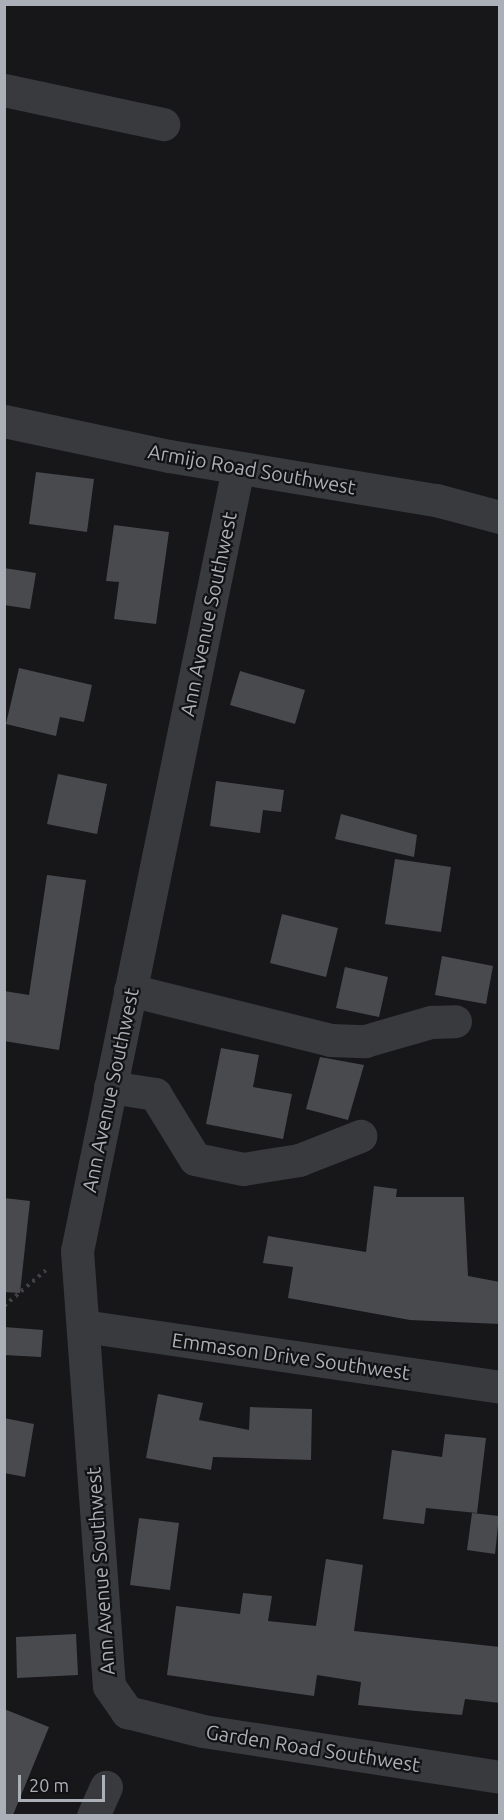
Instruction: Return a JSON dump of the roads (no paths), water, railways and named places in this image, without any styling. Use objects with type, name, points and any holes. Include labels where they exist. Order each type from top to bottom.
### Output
[{"type":"street","points":[[4,90],[163,124]]},
{"type":"street","name":"Armijo Road Southwest","points":[[4,421],[238,468],[436,501],[500,517]]},
{"type":"street","name":"Ann Avenue Southwest","points":[[127,1712],[109,1686],[83,1326],[76,1278],[79,1242],[238,468]]},
{"type":"street","points":[[130,990],[330,1041],[365,1041],[431,1022],[455,1021]]},
{"type":"street","points":[[110,1087],[155,1094],[195,1159],[243,1169],[299,1160],[360,1136]]},
{"type":"street","name":"Emmason Drive Southwest","points":[[83,1326],[500,1387]]},
{"type":"street","name":"Garden Road Southwest","points":[[127,1712],[203,1731],[500,1777]]}]
